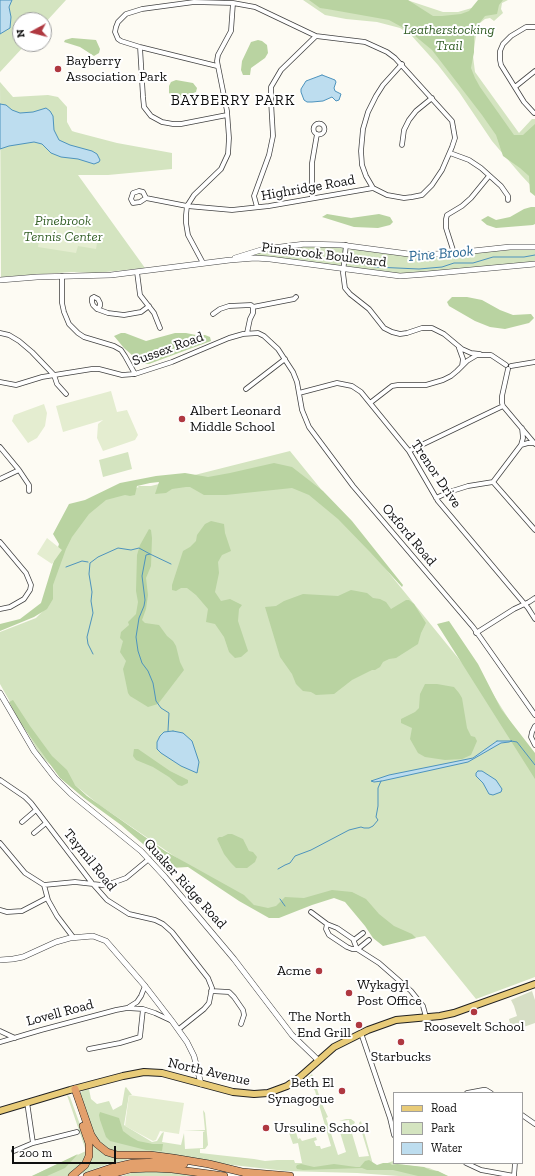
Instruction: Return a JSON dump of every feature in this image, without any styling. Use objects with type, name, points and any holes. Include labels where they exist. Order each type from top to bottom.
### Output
[{"type":"highway","points":[[73,1089],[91,1136],[97,1144],[107,1152],[117,1155],[150,1155],[173,1158],[209,1164],[246,1173]]},
{"type":"highway","points":[[72,1176],[85,1165],[90,1150],[73,1089]]},
{"type":"highway","points":[[87,1176],[125,1164],[154,1162],[174,1163],[246,1173],[290,1176]]},
{"type":"highway","points":[[104,1176],[130,1170],[151,1168],[172,1169],[224,1176]]},
{"type":"main road","name":"North Avenue","points":[[0,1111],[73,1089],[144,1072],[162,1073],[239,1093],[268,1093],[281,1090],[292,1083],[334,1047],[361,1033],[396,1020],[454,1013],[535,984]]},
{"type":"street","points":[[217,66],[140,47],[118,39],[115,32],[118,22],[126,14],[164,5],[194,2],[233,3],[255,7],[316,36],[365,42],[387,52],[402,64],[453,124],[455,138],[450,153],[476,164],[505,191],[508,200]]},
{"type":"street","points":[[203,263],[187,231],[185,219],[188,206],[197,191],[221,169],[226,160],[229,148],[230,138],[227,115],[217,66],[218,55],[231,31],[233,3]]},
{"type":"street","points":[[534,113],[524,102],[501,65],[500,51],[511,36],[520,29],[535,27]]},
{"type":"street","points":[[257,208],[254,196],[269,155],[273,136],[271,88],[281,70],[316,36]]},
{"type":"street","points":[[140,47],[142,97],[144,107],[152,116],[162,122],[181,124],[227,115]]},
{"type":"street","points":[[373,188],[362,165],[361,146],[363,129],[368,112],[376,96],[383,85],[402,64]]},
{"type":"street","points":[[515,87],[535,71]]},
{"type":"street","points":[[402,145],[404,130],[410,120],[416,111],[432,98]]},
{"type":"street","points":[[312,198],[312,164],[317,134]]},
{"type":"street","name":"Highridge Road","points":[[146,198],[188,206],[232,210],[257,208],[373,188],[387,194],[404,198],[422,195],[439,176],[450,153]]},
{"type":"street","points":[[454,253],[446,228],[447,215],[462,206],[471,198],[489,176]]},
{"type":"street","name":"Pinebrook Boulevard","points":[[230,260],[254,252],[291,245],[325,244],[404,254],[454,253],[503,248],[535,247]]},
{"type":"street","points":[[346,246],[343,269],[343,281],[346,290],[367,307],[380,324],[386,329],[394,333],[402,334],[422,328],[432,328],[447,336],[459,348],[471,353],[494,356],[508,367],[535,362]]},
{"type":"street","points":[[254,252],[253,255],[255,258]]},
{"type":"street","name":"Pinebrook Boulevard","points":[[0,280],[62,276],[91,276],[255,258],[406,276],[535,264]]},
{"type":"street","points":[[137,272],[140,295],[154,313],[160,328]]},
{"type":"street","points":[[62,276],[62,303],[69,324],[84,337],[114,346],[121,350],[136,374]]},
{"type":"street","points":[[213,314],[220,309],[229,306],[249,304],[253,307],[294,299],[296,297]]},
{"type":"street","points":[[97,310],[124,315],[141,312],[149,306]]},
{"type":"street","points":[[247,333],[250,318],[253,313],[253,307]]},
{"type":"street","points":[[0,333],[9,335],[19,341],[54,375],[57,384],[66,394]]},
{"type":"street","name":"Sussex Road","points":[[0,382],[16,385],[54,375],[92,369],[99,369],[122,375],[136,374],[172,362],[229,338],[247,333],[258,333],[264,336],[272,342],[285,359]]},
{"type":"street","points":[[459,348],[463,359],[462,366]]},
{"type":"street","points":[[370,402],[392,386],[407,384],[431,384],[451,376],[471,358],[480,354]]},
{"type":"street","points":[[246,389],[285,359]]},
{"type":"street","name":"Oxford Road","points":[[285,359],[297,382],[302,410],[309,427],[353,486],[473,627],[535,715]]},
{"type":"street","points":[[508,367],[502,396],[504,406],[534,443]]},
{"type":"street","name":"Trenor Drive","points":[[300,393],[328,384],[337,383],[345,384],[357,389],[370,402],[409,452],[436,498],[535,619]]},
{"type":"street","points":[[409,452],[504,406]]},
{"type":"street","points":[[436,498],[468,486],[493,482],[521,445],[522,428]]},
{"type":"street","points":[[521,445],[534,443]]},
{"type":"street","points":[[0,446],[29,485],[29,492]]},
{"type":"street","points":[[0,480],[19,470]]},
{"type":"street","points":[[493,482],[535,530]]},
{"type":"street","points":[[0,542],[26,573],[31,585],[30,590],[24,599],[0,609]]},
{"type":"street","points":[[476,633],[535,598]]},
{"type":"street","name":"Quaker Ridge Road","points":[[0,693],[34,751],[55,778],[71,794],[135,846],[149,860],[192,907],[234,958],[292,1035],[318,1060]]},
{"type":"street","points":[[535,726],[531,738],[535,745]]},
{"type":"street","name":"Taymil Road","points":[[0,780],[24,797],[36,810],[92,883],[107,900],[129,914],[155,920],[164,924],[208,978],[212,991]]},
{"type":"street","points":[[22,822],[36,810]]},
{"type":"street","points":[[34,833],[46,823]]},
{"type":"street","points":[[0,843],[25,873],[44,885],[75,882],[102,885],[122,880],[149,860]]},
{"type":"street","points":[[44,885],[47,898],[57,916],[73,937]]},
{"type":"street","points":[[0,910],[7,912],[22,911],[47,898]]},
{"type":"street","points":[[311,912],[327,924],[338,928],[354,940],[358,949],[379,963],[411,991],[423,1006],[426,1017]]},
{"type":"street","points":[[327,924],[326,930],[330,935],[352,949],[358,949],[369,940]]},
{"type":"street","points":[[354,940],[363,933]]},
{"type":"street","points":[[0,960],[23,957],[56,942],[73,937],[92,936],[106,941],[145,986],[179,1029],[192,1050],[201,1084]]},
{"type":"street","points":[[127,1008],[137,1002],[145,986]]},
{"type":"street","points":[[179,1029],[206,1007],[210,1000],[212,991],[229,992],[234,997],[243,1010],[244,1015],[241,1024]]},
{"type":"street","name":"Lovell Road","points":[[0,1042],[127,1008],[155,1013],[172,1020]]},
{"type":"street","points":[[89,1050],[140,1037],[143,1010]]},
{"type":"street","points":[[0,1032],[15,1038]]},
{"type":"street","points":[[361,1033],[392,1118]]},
{"type":"street","points":[[471,1092],[479,1090],[486,1090],[489,1092]]},
{"type":"street","points":[[27,1102],[33,1143]]},
{"type":"street","points":[[523,1117],[535,1124]]},
{"type":"street","points":[[14,1151],[33,1143],[77,1132]]},
{"type":"street","points":[[468,1164],[482,1170],[514,1176],[515,1164]]},
{"type":"green space","points":[[0,0],[66,0],[52,15],[52,12],[12,12],[12,52],[19,52],[0,72]]},
{"type":"green space","name":"Leatherstocking Trail","points":[[303,0],[407,0],[443,12],[458,12],[475,7],[481,0],[508,0],[502,3],[501,9],[503,13],[494,21],[490,18],[485,19],[480,23],[476,35],[473,56],[475,72],[519,133],[532,119],[535,119],[535,190],[492,141],[459,92],[438,65],[411,35],[400,28],[377,22],[325,15]]},
{"type":"green space","name":"Leatherstocking Trail","points":[[309,0],[408,0],[433,16],[442,16],[461,14],[469,11],[478,0],[503,0],[499,5],[497,14],[485,16],[474,30],[474,52],[471,68],[480,87],[514,135],[523,135],[535,124],[535,196],[530,192],[529,176],[503,156],[496,135],[432,50],[409,31],[389,20],[320,8]]},
{"type":"green space","points":[[72,38],[96,40],[100,49],[99,53],[94,56],[80,47],[64,42],[65,40]]},
{"type":"green space","points":[[258,40],[267,45],[268,53],[265,58],[251,68],[250,75],[243,75],[241,70],[242,61],[251,42]]},
{"type":"green space","points":[[176,80],[193,83],[197,88],[196,92],[177,99],[169,93],[169,86],[171,82]]},
{"type":"green space","name":"Pinebrook Tennis Center","points":[[0,82],[13,97],[48,95],[58,97],[67,107],[67,122],[72,131],[117,143],[172,153],[172,169],[108,175],[78,175],[145,268],[96,273],[71,272],[1,277]]},
{"type":"green space","points":[[535,207],[535,224],[533,225],[496,228],[487,225],[481,220],[488,216],[496,220],[510,217],[524,209]]},
{"type":"green space","points":[[327,214],[351,218],[379,214],[390,217],[393,222],[390,225],[378,228],[354,227],[322,217]]},
{"type":"green space","name":"Pinebrook Tennis Center","points":[[42,222],[99,231],[96,249],[78,246],[76,253],[38,247]]},
{"type":"green space","points":[[308,245],[343,247],[344,250],[340,266],[255,256],[258,252]]},
{"type":"green space","points":[[535,248],[535,262],[417,274],[394,274],[347,267],[346,264],[348,251],[352,249],[413,257]]},
{"type":"green space","points":[[452,297],[467,297],[482,300],[513,315],[531,314],[534,318],[529,323],[505,329],[490,327],[475,321],[449,306],[447,302]]},
{"type":"green space","points":[[125,333],[146,341],[175,333],[186,333],[205,335],[210,337],[211,341],[149,364],[142,364],[124,348],[114,336]]},
{"type":"green space","points":[[111,391],[117,412],[127,410],[138,435],[135,440],[103,451],[97,438],[98,424],[103,420],[63,432],[56,406]]},
{"type":"green space","points":[[44,404],[47,413],[45,426],[37,438],[28,443],[12,421],[14,415]]},
{"type":"green space","points":[[290,451],[467,669],[479,672],[515,729],[535,756],[535,977],[476,999],[425,936],[408,939],[336,895],[273,917],[174,856],[98,804],[41,757],[0,684],[0,632],[36,618],[44,610],[77,505],[139,487],[137,486],[151,486]]},
{"type":"green space","points":[[128,452],[132,469],[103,477],[99,460]]},
{"type":"green space","points":[[274,463],[292,467],[323,491],[352,521],[403,585],[402,587],[338,519],[309,495],[292,488],[226,495],[204,495],[190,487],[172,489],[166,493],[155,494],[159,482],[137,486],[135,495],[125,495],[106,500],[89,514],[72,537],[66,549],[53,585],[53,599],[47,609],[34,617],[0,631],[0,624],[20,619],[41,603],[59,544],[53,534],[69,504],[85,500],[120,483],[156,476],[185,473],[208,477]]},
{"type":"green space","points":[[211,521],[224,524],[225,533],[231,551],[222,555],[218,562],[219,573],[215,592],[221,601],[230,599],[242,605],[239,609],[238,621],[248,651],[241,657],[235,658],[229,652],[224,637],[215,624],[206,622],[208,609],[196,595],[187,588],[181,588],[176,591],[172,590],[172,585],[183,551],[196,541],[197,535],[205,524]]},
{"type":"green space","points":[[149,529],[151,530],[152,538],[151,566],[146,578],[148,595],[146,609],[142,620],[145,623],[159,625],[167,636],[173,641],[184,670],[158,704],[148,707],[130,696],[128,693],[123,669],[126,661],[120,652],[123,641],[120,638],[121,632],[129,625],[128,622],[136,614],[138,602],[136,591],[137,555],[140,545]]},
{"type":"green space","points":[[47,538],[62,550],[52,564],[37,554]]},
{"type":"green space","points":[[351,590],[367,593],[373,598],[380,599],[386,602],[391,609],[406,600],[409,600],[414,604],[426,623],[418,644],[396,658],[383,662],[380,667],[375,670],[352,680],[334,694],[316,695],[311,692],[303,691],[296,684],[292,674],[280,657],[265,607],[276,606],[284,601],[303,594],[338,596]]},
{"type":"green space","points":[[449,621],[478,664],[501,709],[535,753],[535,779],[437,624]]},
{"type":"green space","points":[[425,684],[437,684],[454,687],[459,693],[462,698],[467,728],[471,736],[475,737],[477,741],[471,755],[462,759],[445,760],[425,757],[418,753],[410,739],[412,728],[401,723],[401,719],[415,712],[419,708],[420,694]]},
{"type":"green space","points":[[13,700],[52,756],[67,770],[75,785],[87,796],[165,851],[244,895],[254,905],[268,908],[276,906],[285,897],[304,898],[332,890],[352,892],[366,899],[379,914],[394,926],[412,934],[416,938],[383,946],[373,938],[345,902],[334,898],[279,918],[269,918],[239,901],[188,867],[171,868],[163,863],[121,825],[60,778],[19,721],[9,702]]},
{"type":"green space","points":[[134,749],[138,749],[170,771],[188,780],[188,783],[182,786],[178,785],[169,777],[153,767],[136,760],[133,756]]},
{"type":"green space","points":[[228,834],[232,834],[243,839],[249,851],[253,852],[257,857],[255,862],[247,868],[236,868],[224,854],[217,839]]},
{"type":"green space","points":[[532,991],[535,1000],[535,1023],[509,1032],[506,1024],[510,1023],[509,1019],[517,1016],[511,1000]]},
{"type":"green space","points":[[312,1074],[328,1117],[326,1118],[338,1155],[346,1152],[339,1129],[350,1127],[349,1120],[339,1121],[351,1119],[355,1122],[351,1130],[359,1157],[369,1156],[359,1123],[361,1121],[374,1168],[393,1161],[393,1164],[429,1168],[448,1176],[399,1176],[286,1171],[116,1152],[108,1150],[95,1137],[80,1095],[82,1091],[89,1089],[91,1099],[97,1104],[109,1101],[113,1110],[122,1105],[126,1087],[132,1095],[129,1095],[124,1125],[152,1142],[157,1141],[164,1132],[162,1142],[181,1145],[184,1133],[185,1149],[203,1148],[203,1132],[205,1131],[183,1131],[205,1130],[203,1110],[205,1113],[208,1145],[205,1149],[200,1149],[200,1153],[265,1161],[294,1160],[295,1163],[302,1163],[298,1143],[293,1144],[288,1130],[295,1129],[298,1139],[300,1138],[302,1141],[316,1137],[317,1140],[314,1141],[316,1146],[320,1146],[321,1149],[331,1146],[315,1091],[307,1078]]},
{"type":"green space","points":[[67,1095],[70,1097],[86,1141],[87,1149],[84,1162],[68,1176],[32,1176],[86,1151]]},
{"type":"green space","points":[[129,1095],[184,1103],[179,1134],[160,1131],[156,1140],[153,1141],[125,1126]]},
{"type":"green space","points":[[100,1112],[119,1118],[123,1131],[138,1141],[163,1144],[162,1151],[146,1150],[110,1141],[106,1137],[100,1120]]},
{"type":"green space","points":[[87,1132],[95,1146],[130,1157],[130,1159],[108,1164],[75,1176],[86,1165]]},
{"type":"green space","points":[[78,1154],[65,1168],[47,1176],[32,1176]]},
{"type":"green space","points":[[369,1160],[377,1165],[390,1163],[392,1165],[397,1164],[424,1167],[448,1176],[418,1176],[393,1170],[367,1170],[362,1168],[303,1170],[297,1169],[296,1167],[297,1165],[301,1164],[314,1167],[334,1164],[360,1167],[365,1161]]},
{"type":"green space","points":[[156,1171],[200,1176],[122,1176],[131,1173]]},
{"type":"water","points":[[0,0],[12,0],[9,7],[11,17],[10,28],[0,34]]},
{"type":"water","points":[[322,75],[335,80],[335,91],[341,94],[339,100],[336,101],[332,97],[323,101],[307,102],[304,100],[301,89],[306,81]]},
{"type":"water","points":[[0,104],[6,105],[12,110],[20,113],[33,112],[46,108],[53,116],[54,130],[59,140],[70,145],[92,151],[97,154],[100,160],[99,162],[94,164],[78,159],[61,157],[51,153],[42,144],[34,142],[0,149]]},
{"type":"water","points":[[173,731],[183,733],[192,741],[199,762],[197,773],[181,766],[157,749],[157,742],[160,736],[164,732]]},
{"type":"water","points":[[497,741],[512,741],[501,743],[468,762],[382,781],[371,781],[389,775],[473,758]]},
{"type":"water","points":[[478,771],[482,771],[496,780],[502,789],[501,792],[493,795],[489,794],[483,783],[476,776]]},
{"type":"waterway","name":"Pine Brook","points":[[348,261],[375,267],[419,269],[442,267],[454,263],[473,263],[493,257],[524,257],[535,255]]},
{"type":"waterway","points":[[93,654],[88,644],[87,637],[93,613],[89,574],[90,563],[98,557],[118,548],[131,550],[139,548],[150,554]]},
{"type":"waterway","points":[[168,731],[169,713],[161,708],[156,701],[153,683],[148,671],[142,663],[136,637],[139,618],[145,600],[142,576],[146,555],[150,554],[171,564]]},
{"type":"waterway","points":[[66,567],[82,561],[88,562]]},
{"type":"waterway","points":[[511,741],[517,742],[535,765]]},
{"type":"waterway","points":[[278,869],[290,863],[295,856],[311,850],[349,830],[361,827],[369,828],[373,826],[378,820],[376,817],[378,806],[378,788],[381,781]]},
{"type":"waterway","points":[[280,899],[285,906]]},
{"type":"place","name":"Bayberry Association Park","points":[[58,69]]},
{"type":"place","name":"Albert Leonard Middle School","points":[[182,419]]},
{"type":"place","name":"Acme","points":[[319,971]]},
{"type":"place","name":"Wykagyl Post Office","points":[[349,993]]},
{"type":"place","name":"Roosevelt School","points":[[474,1012]]},
{"type":"place","name":"The North End Grill","points":[[359,1025]]},
{"type":"place","name":"Starbucks","points":[[401,1042]]},
{"type":"place","name":"Beth El Synagogue","points":[[342,1091]]},
{"type":"place","name":"Ursuline School","points":[[266,1128]]},
{"type":"district","name":"BAYBERRY PARK","points":[[233,101]]}]
